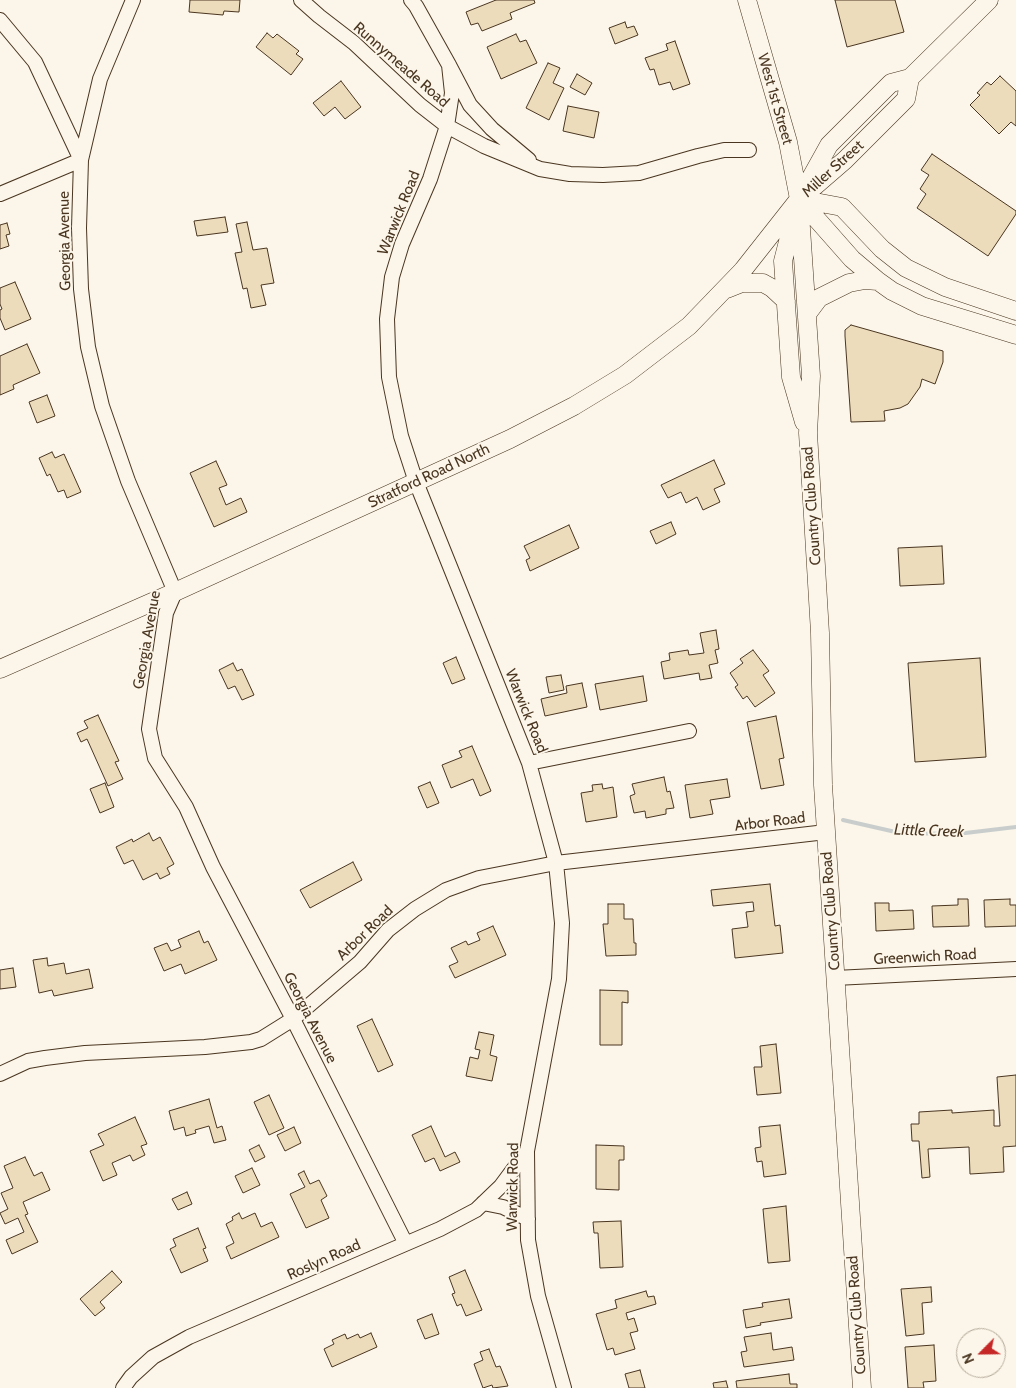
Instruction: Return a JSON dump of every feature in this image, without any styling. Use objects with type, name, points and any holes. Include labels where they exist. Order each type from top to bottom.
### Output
[{"type":"main road","name":"West 1st Street","points":[[747,0],[788,142],[799,199]]},
{"type":"main road","name":"Miller Street","points":[[799,199],[829,145],[891,84],[910,78],[989,0]]},
{"type":"main road","points":[[799,199],[852,259],[878,281],[922,306],[1016,335]]},
{"type":"main road","points":[[799,199],[842,207],[877,244],[906,268],[945,287],[1016,311]]},
{"type":"main road","name":"Stratford Road North","points":[[0,669],[175,592],[416,482],[510,438],[600,391],[668,344],[689,326],[727,289],[799,199]]},
{"type":"main road","name":"Country Club Road","points":[[799,199],[783,261],[791,377],[808,433]]},
{"type":"main road","name":"Country Club Road","points":[[799,199],[811,376],[808,433],[820,633],[823,785],[862,1388]]},
{"type":"main road","points":[[807,314],[819,298],[849,283],[864,280],[878,281]]},
{"type":"main road","points":[[727,289],[742,283],[763,284],[772,288],[786,301]]},
{"type":"street","points":[[0,194],[81,160],[100,79],[133,0]]},
{"type":"street","name":"Runnymeade Road","points":[[301,0],[354,43],[420,106],[447,126],[484,146],[540,169],[570,174],[639,173],[724,150],[748,150]]},
{"type":"street","name":"Runnymeade Road","points":[[411,0],[470,105],[492,129],[540,169]]},
{"type":"street","name":"Georgia Avenue","points":[[0,20],[35,62],[81,160],[79,228],[81,289],[88,347],[102,406],[128,481],[175,592],[166,613],[148,729],[155,758],[186,807],[213,866],[406,1242]]},
{"type":"street","name":"Warwick Road","points":[[449,65],[452,93],[447,126],[430,179],[402,244],[392,277],[387,319],[388,377],[401,436],[416,482],[530,763],[556,863],[562,923],[559,979],[527,1151],[528,1240],[538,1296],[564,1388]]},
{"type":"street","points":[[530,763],[690,732]]},
{"type":"street","name":"Arbor Road","points":[[0,1074],[28,1061],[45,1058],[85,1053],[200,1047],[251,1042],[262,1039],[293,1020],[360,962],[388,930],[415,909],[446,890],[479,878],[556,863],[826,832]]},
{"type":"street","name":"Greenwich Road","points":[[835,978],[1016,969]]},
{"type":"street","name":"Roslyn Road","points":[[123,1388],[131,1377],[153,1357],[189,1337],[440,1229],[476,1210],[501,1186],[527,1151]]},
{"type":"street","points":[[483,1203],[503,1207],[528,1219]]},
{"type":"building","points":[[190,0],[240,0],[239,12],[224,11],[223,15],[189,12]]},
{"type":"building","points":[[496,0],[534,0],[535,3],[510,13],[512,19],[482,31],[478,23],[471,25],[466,12]]},
{"type":"building","points":[[835,0],[895,0],[904,32],[847,47]]},
{"type":"building","points":[[625,22],[627,28],[634,26],[638,35],[615,44],[609,28]]},
{"type":"building","points":[[267,33],[273,38],[277,34],[299,51],[296,54],[303,59],[291,75],[256,47]]},
{"type":"building","points":[[516,34],[520,42],[526,40],[537,63],[501,79],[487,47]]},
{"type":"building","points":[[675,41],[690,84],[673,90],[670,82],[659,85],[654,69],[650,70],[645,58],[668,50],[666,44]]},
{"type":"building","points":[[548,63],[560,68],[553,83],[564,88],[549,120],[526,108]]},
{"type":"building","points":[[577,74],[592,83],[585,95],[570,87]]},
{"type":"building","points":[[1000,76],[1016,91],[1016,126],[1011,122],[999,134],[970,105],[980,95],[977,93],[987,82],[991,85]]},
{"type":"building","points":[[341,81],[361,107],[345,119],[335,107],[324,116],[313,103]]},
{"type":"building","points":[[568,106],[599,112],[594,138],[563,131]]},
{"type":"building","points":[[932,154],[1016,211],[1016,214],[988,256],[917,208],[926,194],[920,189],[929,175],[921,170]]},
{"type":"building","points":[[225,217],[228,232],[197,236],[194,221]]},
{"type":"building","points":[[247,222],[253,250],[267,248],[274,283],[261,285],[266,305],[251,308],[247,288],[243,289],[235,253],[242,252],[236,224]]},
{"type":"building","points":[[7,223],[10,234],[6,235],[9,246],[0,249],[0,225]]},
{"type":"building","points":[[15,282],[31,319],[5,330],[0,318],[0,310],[2,309],[0,304],[0,288]]},
{"type":"building","points":[[851,325],[943,351],[943,362],[935,384],[922,379],[920,387],[908,404],[900,408],[884,411],[885,421],[851,422],[845,330]]},
{"type":"building","points":[[27,344],[40,373],[13,385],[14,389],[0,395],[0,356]]},
{"type":"building","points":[[47,395],[55,416],[37,423],[29,402]]},
{"type":"building","points":[[52,452],[55,458],[64,454],[81,492],[67,498],[64,490],[58,492],[50,474],[47,476],[39,458]]},
{"type":"building","points":[[714,460],[725,484],[714,489],[720,502],[703,510],[697,497],[686,503],[681,492],[668,498],[661,485]]},
{"type":"building","points":[[216,461],[227,485],[219,488],[226,505],[241,498],[247,512],[214,527],[190,473]]},
{"type":"building","points":[[671,522],[676,534],[656,544],[650,531]]},
{"type":"building","points":[[569,525],[579,548],[530,571],[526,560],[530,558],[524,546]]},
{"type":"building","points":[[942,546],[944,584],[900,586],[898,548]]},
{"type":"building","points":[[716,630],[719,649],[715,650],[718,663],[709,665],[712,678],[700,680],[699,673],[664,679],[661,662],[670,660],[669,653],[688,650],[689,655],[704,653],[700,633]]},
{"type":"building","points":[[753,650],[769,671],[763,675],[775,693],[755,707],[747,696],[743,699],[735,687],[738,685],[730,673],[743,663],[740,659]]},
{"type":"building","points":[[456,657],[465,679],[452,684],[443,663]]},
{"type":"building","points":[[980,658],[986,757],[915,762],[908,663]]},
{"type":"building","points":[[233,663],[237,671],[242,669],[254,695],[242,700],[235,686],[228,689],[219,670]]},
{"type":"building","points":[[561,675],[564,690],[549,693],[546,677]]},
{"type":"building","points":[[643,676],[647,701],[600,710],[595,684]]},
{"type":"building","points":[[582,683],[587,707],[545,716],[541,699],[567,693],[566,686]]},
{"type":"building","points":[[98,715],[119,761],[115,762],[123,779],[108,786],[87,739],[81,742],[77,733],[88,728],[84,721]]},
{"type":"building","points":[[776,716],[784,758],[779,759],[784,785],[761,789],[747,722]]},
{"type":"building","points":[[472,746],[491,791],[480,796],[473,779],[451,788],[442,765],[462,757],[459,751]]},
{"type":"building","points":[[664,777],[667,792],[670,791],[674,808],[666,809],[666,814],[646,818],[645,811],[634,813],[630,796],[635,794],[632,784]]},
{"type":"building","points":[[727,779],[730,797],[710,800],[713,814],[690,818],[685,785]]},
{"type":"building","points":[[430,782],[439,803],[427,808],[418,787]]},
{"type":"building","points":[[105,783],[114,807],[100,813],[90,789]]},
{"type":"building","points":[[602,784],[603,789],[613,787],[617,817],[586,822],[581,793],[593,791],[592,785]]},
{"type":"building","points":[[149,833],[153,841],[160,837],[174,864],[167,868],[170,874],[160,879],[157,873],[143,880],[133,860],[124,864],[116,847],[132,839],[133,842]]},
{"type":"building","points":[[353,862],[362,880],[310,908],[300,890]]},
{"type":"building","points":[[770,884],[775,926],[780,925],[783,953],[735,958],[732,929],[748,927],[746,912],[754,911],[753,902],[713,906],[711,890]]},
{"type":"building","points":[[958,899],[968,899],[969,926],[933,927],[932,906],[958,905]]},
{"type":"building","points":[[1010,899],[1010,905],[1016,905],[1016,926],[985,927],[984,900]]},
{"type":"building","points":[[875,903],[889,903],[889,911],[913,910],[914,929],[876,931]]},
{"type":"building","points":[[608,904],[624,904],[624,919],[633,919],[636,955],[606,956],[603,924],[608,924]]},
{"type":"building","points":[[493,926],[506,955],[455,978],[449,966],[458,962],[451,948],[466,941],[468,945],[480,940],[477,933]]},
{"type":"building","points":[[199,931],[204,943],[208,941],[217,960],[185,974],[181,964],[164,971],[154,948],[167,943],[171,951],[181,947],[178,940]]},
{"type":"building","points":[[47,958],[48,966],[64,963],[66,974],[89,969],[93,988],[54,996],[52,990],[39,993],[33,960]]},
{"type":"building","points":[[13,968],[16,987],[0,989],[0,970]]},
{"type":"building","points":[[600,990],[628,991],[628,1003],[622,1002],[622,1045],[600,1045]]},
{"type":"building","points":[[372,1019],[393,1065],[378,1072],[357,1026]]},
{"type":"building","points":[[479,1032],[494,1035],[490,1055],[497,1057],[492,1081],[466,1076],[470,1057],[478,1059],[480,1050],[475,1049]]},
{"type":"building","points":[[776,1044],[781,1093],[757,1095],[754,1067],[762,1067],[760,1046]]},
{"type":"building","points":[[1016,1075],[1016,1146],[1003,1147],[1004,1172],[970,1174],[969,1147],[928,1149],[930,1177],[922,1178],[919,1141],[912,1141],[911,1124],[919,1124],[919,1112],[952,1110],[952,1113],[994,1110],[994,1126],[1000,1126],[997,1077]]},
{"type":"building","points":[[269,1095],[284,1128],[269,1135],[254,1102]]},
{"type":"building","points":[[209,1099],[217,1128],[222,1126],[226,1140],[214,1143],[209,1126],[195,1130],[196,1133],[186,1136],[184,1127],[174,1130],[169,1111]]},
{"type":"building","points":[[135,1117],[147,1144],[141,1146],[145,1155],[133,1161],[130,1155],[112,1163],[117,1175],[103,1181],[90,1151],[104,1145],[98,1134]]},
{"type":"building","points":[[780,1125],[786,1174],[764,1177],[762,1161],[757,1162],[755,1148],[761,1147],[759,1127]]},
{"type":"building","points":[[431,1126],[445,1157],[455,1152],[460,1162],[440,1171],[434,1158],[425,1162],[412,1135]]},
{"type":"building","points":[[294,1127],[301,1143],[285,1151],[277,1135]]},
{"type":"building","points":[[259,1145],[265,1157],[255,1162],[249,1150]]},
{"type":"building","points":[[596,1145],[624,1146],[624,1160],[619,1160],[619,1190],[596,1189]]},
{"type":"building","points":[[25,1157],[34,1176],[42,1172],[50,1190],[23,1202],[28,1214],[25,1215],[38,1242],[12,1254],[6,1240],[24,1232],[18,1218],[5,1224],[0,1213],[8,1209],[1,1193],[13,1188],[4,1166]]},
{"type":"building","points":[[252,1168],[260,1185],[243,1193],[235,1176]]},
{"type":"building","points":[[304,1171],[310,1184],[319,1180],[327,1196],[321,1200],[329,1218],[306,1228],[290,1194],[305,1187],[298,1174]]},
{"type":"building","points":[[187,1192],[192,1204],[178,1210],[172,1199]]},
{"type":"building","points":[[786,1206],[790,1261],[768,1263],[763,1209]]},
{"type":"building","points":[[239,1213],[242,1219],[255,1213],[261,1227],[272,1222],[279,1237],[231,1259],[226,1247],[234,1243],[226,1224]]},
{"type":"building","points":[[621,1221],[623,1267],[600,1268],[598,1233],[594,1233],[593,1222]]},
{"type":"building","points":[[198,1228],[206,1248],[203,1249],[208,1261],[181,1273],[170,1249],[176,1246],[173,1239]]},
{"type":"building","points":[[465,1270],[482,1310],[466,1316],[461,1304],[457,1306],[452,1294],[455,1293],[449,1277]]},
{"type":"building","points":[[112,1271],[122,1282],[100,1302],[105,1308],[95,1316],[80,1299]]},
{"type":"building","points":[[931,1287],[932,1302],[922,1303],[924,1334],[906,1336],[901,1289]]},
{"type":"building","points":[[646,1291],[648,1297],[654,1296],[656,1304],[626,1313],[628,1320],[634,1318],[638,1331],[630,1333],[635,1349],[615,1355],[613,1348],[607,1350],[596,1314],[617,1308],[615,1300]]},
{"type":"building","points":[[789,1299],[792,1318],[760,1323],[761,1325],[746,1328],[743,1310],[763,1307],[762,1303]]},
{"type":"building","points":[[432,1314],[439,1334],[425,1339],[417,1320]]},
{"type":"building","points":[[371,1333],[377,1347],[332,1367],[324,1349],[334,1344],[332,1340],[345,1334],[347,1339],[358,1334],[360,1338]]},
{"type":"building","points":[[771,1333],[773,1350],[792,1347],[794,1360],[744,1367],[741,1352],[747,1351],[744,1337]]},
{"type":"building","points":[[934,1345],[936,1381],[923,1382],[924,1388],[908,1388],[905,1347]]},
{"type":"building","points":[[489,1349],[496,1367],[500,1366],[508,1386],[493,1388],[492,1385],[483,1388],[474,1364],[483,1360],[480,1352]]},
{"type":"building","points":[[640,1370],[645,1388],[629,1388],[625,1374]]},
{"type":"building","points":[[789,1374],[790,1384],[797,1384],[797,1388],[737,1388],[736,1381]]},
{"type":"building","points":[[726,1381],[728,1388],[714,1388],[713,1383]]},
{"type":"waterway","name":"Little Creek","points":[[843,820],[900,833],[957,834],[1016,827]]}]
